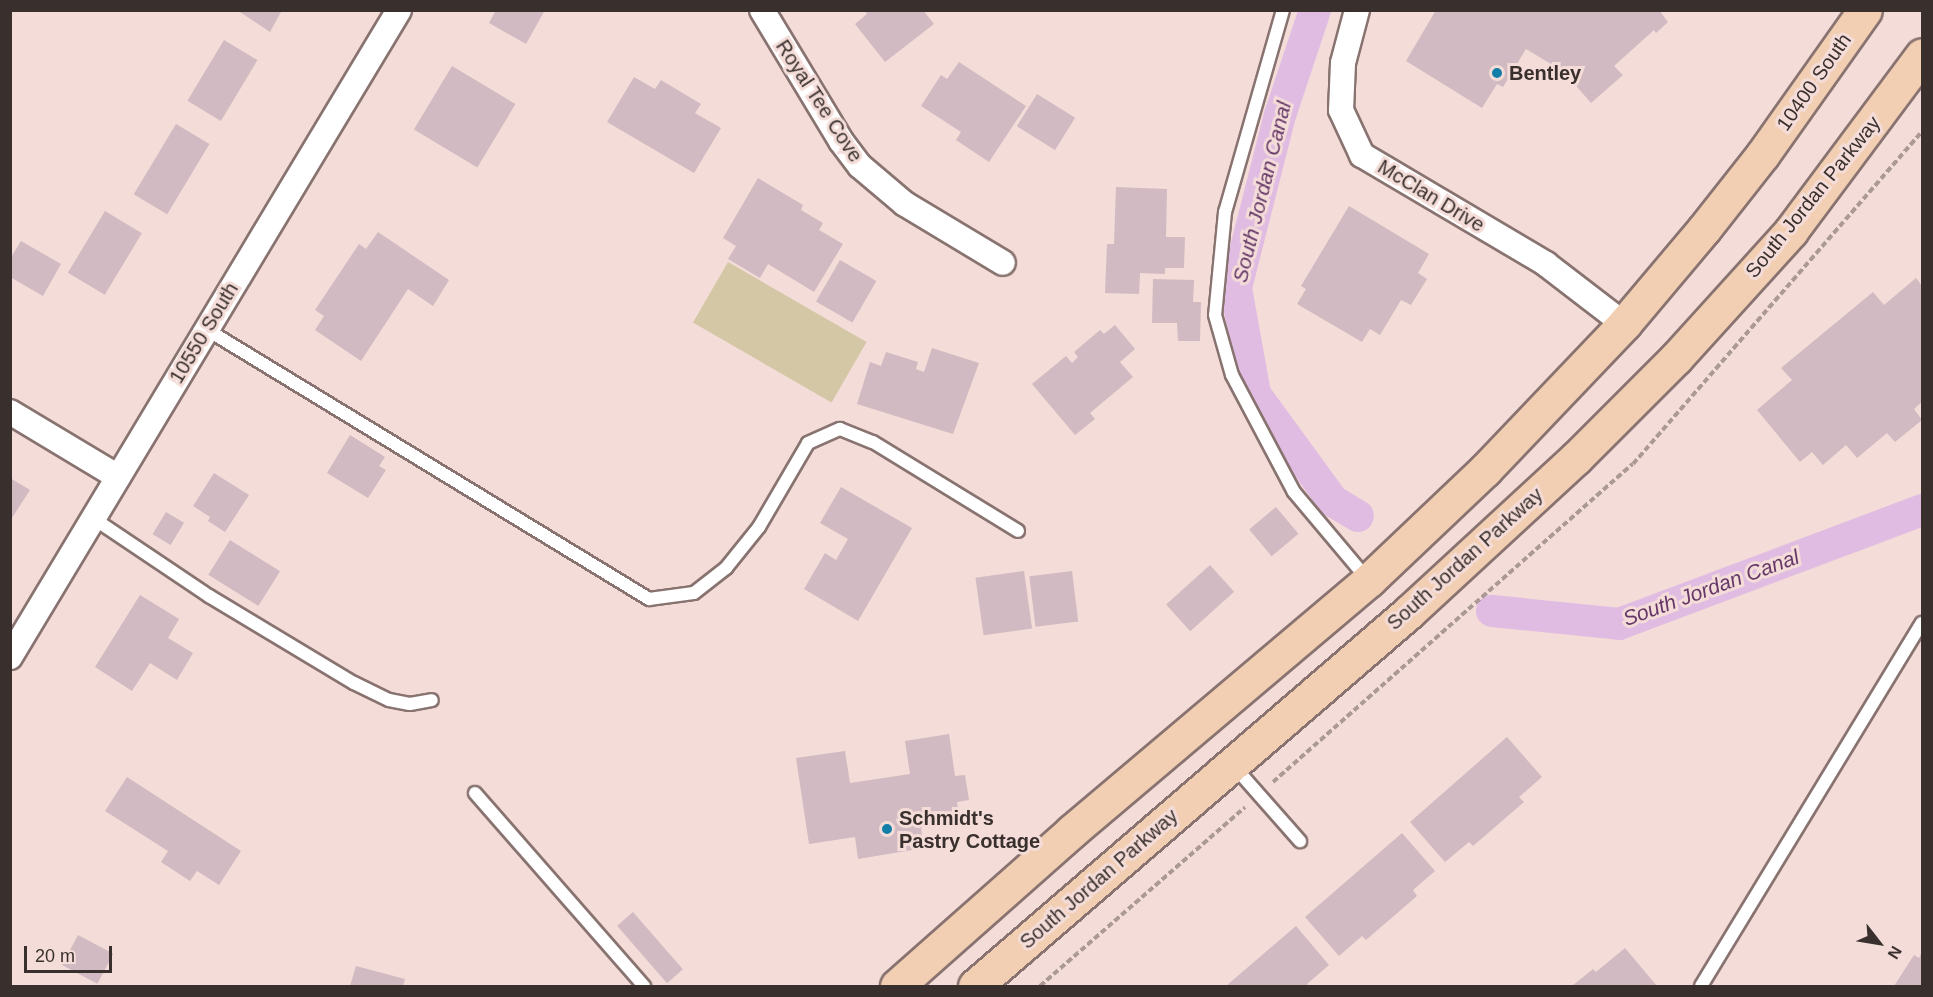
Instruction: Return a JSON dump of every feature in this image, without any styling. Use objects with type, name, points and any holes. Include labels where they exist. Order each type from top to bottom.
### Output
[{"type":"main road","name":"10400 South","points":[[1624,324],[1763,154],[1865,10]]},
{"type":"main road","name":"South Jordan Parkway","points":[[975,987],[1466,560],[1576,458],[1676,358],[1791,231],[1923,55]]},
{"type":"main road","points":[[897,987],[1072,831],[1369,580],[1485,470],[1624,324]]},
{"type":"street","name":"10550 South","points":[[10,657],[399,10]]},
{"type":"street","name":"Royal Tee Cove","points":[[762,10],[841,141],[860,166],[905,204],[1003,263]]},
{"type":"street","name":"McClan Drive","points":[[1358,10],[1343,63],[1341,110],[1362,154],[1546,264],[1624,324]]},
{"type":"street","points":[[10,412],[118,477]]},
{"type":"lane","points":[[1283,10],[1225,212],[1215,315],[1232,375],[1294,492],[1369,580]]},
{"type":"lane","points":[[206,329],[649,599],[694,593],[726,568],[759,527],[808,443],[840,429],[873,442],[1018,531]]},
{"type":"lane","points":[[93,518],[209,596],[354,683],[389,700],[410,704],[432,700]]},
{"type":"lane","points":[[1701,987],[1923,624]]},
{"type":"lane","points":[[1232,763],[1300,841]]},
{"type":"lane","points":[[475,793],[644,987]]},
{"type":"shaded area","points":[[728,262],[867,342],[832,403],[693,323]]},
{"type":"building","points":[[237,10],[282,10],[270,32]]},
{"type":"building","points":[[496,10],[545,10],[526,44],[489,23]]},
{"type":"building","points":[[865,10],[923,10],[934,24],[885,62],[855,24],[867,14]]},
{"type":"building","points":[[1436,10],[1659,10],[1668,22],[1656,33],[1654,30],[1614,66],[1623,75],[1591,103],[1564,72],[1526,49],[1503,87],[1497,84],[1482,108],[1406,61]]},
{"type":"building","points":[[224,40],[257,60],[221,121],[187,101]]},
{"type":"building","points":[[959,62],[1026,106],[989,162],[956,140],[961,132],[921,106],[941,75],[947,79]]},
{"type":"building","points":[[452,66],[515,104],[477,168],[414,129]]},
{"type":"building","points":[[634,77],[655,89],[661,80],[701,104],[695,113],[721,128],[694,173],[607,122]]},
{"type":"building","points":[[1037,94],[1075,118],[1055,150],[1017,126]]},
{"type":"building","points":[[176,124],[209,144],[167,214],[134,194]]},
{"type":"building","points":[[758,178],[803,205],[801,210],[823,223],[819,230],[843,244],[814,292],[768,264],[760,278],[728,259],[736,246],[723,238]]},
{"type":"building","points":[[1116,187],[1167,189],[1166,237],[1185,237],[1184,268],[1165,268],[1165,274],[1140,273],[1139,294],[1105,293],[1107,244],[1114,244]]},
{"type":"building","points":[[1349,206],[1429,254],[1418,273],[1427,279],[1411,305],[1401,300],[1380,335],[1370,329],[1362,342],[1297,304],[1306,289],[1301,286]]},
{"type":"building","points":[[105,211],[142,233],[105,295],[68,273]]},
{"type":"building","points":[[378,232],[449,280],[433,306],[408,289],[361,361],[315,330],[324,316],[315,310],[359,244],[366,249]]},
{"type":"building","points":[[21,241],[61,264],[43,296],[10,277],[10,259]]},
{"type":"building","points":[[840,260],[876,281],[852,323],[816,302]]},
{"type":"building","points":[[1916,278],[1922,286],[1922,402],[1914,409],[1922,420],[1895,442],[1887,433],[1857,458],[1846,445],[1823,465],[1812,452],[1800,462],[1757,410],[1792,380],[1781,368],[1873,292],[1884,305]]},
{"type":"building","points":[[1153,279],[1194,280],[1193,302],[1201,302],[1200,341],[1178,341],[1177,323],[1152,323]]},
{"type":"building","points":[[1115,325],[1135,349],[1120,362],[1133,377],[1090,413],[1095,419],[1075,435],[1032,384],[1066,356],[1072,363],[1078,357],[1074,352],[1100,330],[1104,334]]},
{"type":"building","points":[[932,348],[979,363],[953,434],[857,404],[870,362],[881,366],[886,352],[918,362],[916,369],[924,372]]},
{"type":"building","points":[[350,435],[385,457],[379,466],[386,470],[368,498],[327,473]]},
{"type":"building","points":[[214,473],[249,495],[225,532],[208,521],[210,517],[193,506]]},
{"type":"building","points":[[10,478],[30,490],[10,521]]},
{"type":"building","points":[[841,487],[912,528],[858,621],[804,589],[825,553],[836,560],[848,539],[820,523]]},
{"type":"building","points":[[1276,507],[1298,534],[1272,556],[1249,529]]},
{"type":"building","points":[[166,512],[184,523],[171,545],[153,534]]},
{"type":"building","points":[[230,540],[280,571],[258,606],[208,575]]},
{"type":"building","points":[[1210,565],[1234,592],[1190,631],[1166,604]]},
{"type":"building","points":[[1024,571],[1032,628],[984,635],[975,578]]},
{"type":"building","points":[[1072,571],[1078,622],[1036,627],[1029,576]]},
{"type":"building","points":[[140,595],[179,619],[168,638],[193,653],[177,680],[150,663],[132,691],[95,667]]},
{"type":"building","points":[[949,734],[955,776],[965,775],[969,800],[957,802],[960,822],[921,828],[924,848],[858,859],[855,837],[809,844],[796,758],[845,751],[850,783],[910,774],[905,741]]},
{"type":"building","points":[[1507,737],[1542,777],[1519,797],[1524,802],[1473,846],[1469,842],[1445,862],[1410,822]]},
{"type":"building","points":[[127,777],[241,851],[219,885],[197,871],[190,881],[161,862],[168,851],[105,811]]},
{"type":"building","points":[[1402,833],[1435,871],[1413,890],[1417,896],[1366,940],[1362,936],[1339,956],[1305,917]]},
{"type":"building","points":[[633,912],[683,969],[667,983],[617,926]]},
{"type":"building","points":[[1296,926],[1329,965],[1307,984],[1309,986],[1226,986]]},
{"type":"building","points":[[78,935],[113,954],[97,984],[62,965]]},
{"type":"building","points":[[1625,948],[1657,986],[1572,986],[1593,969],[1596,972]]},
{"type":"building","points":[[1922,952],[1922,986],[1894,986],[1914,955],[1919,958]]},
{"type":"building","points":[[356,966],[405,979],[403,986],[350,986]]},
{"type":"waterway","name":"South Jordan Canal","points":[[1315,10],[1280,115],[1236,288],[1255,394],[1333,501],[1358,516]]},
{"type":"waterway","name":"South Jordan Canal","points":[[1492,611],[1619,624],[1922,510]]},
{"type":"place","name":"Bentley","points":[[1497,73]]},
{"type":"place","name":"Schmidt's Pastry Cottage","points":[[887,829]]}]
